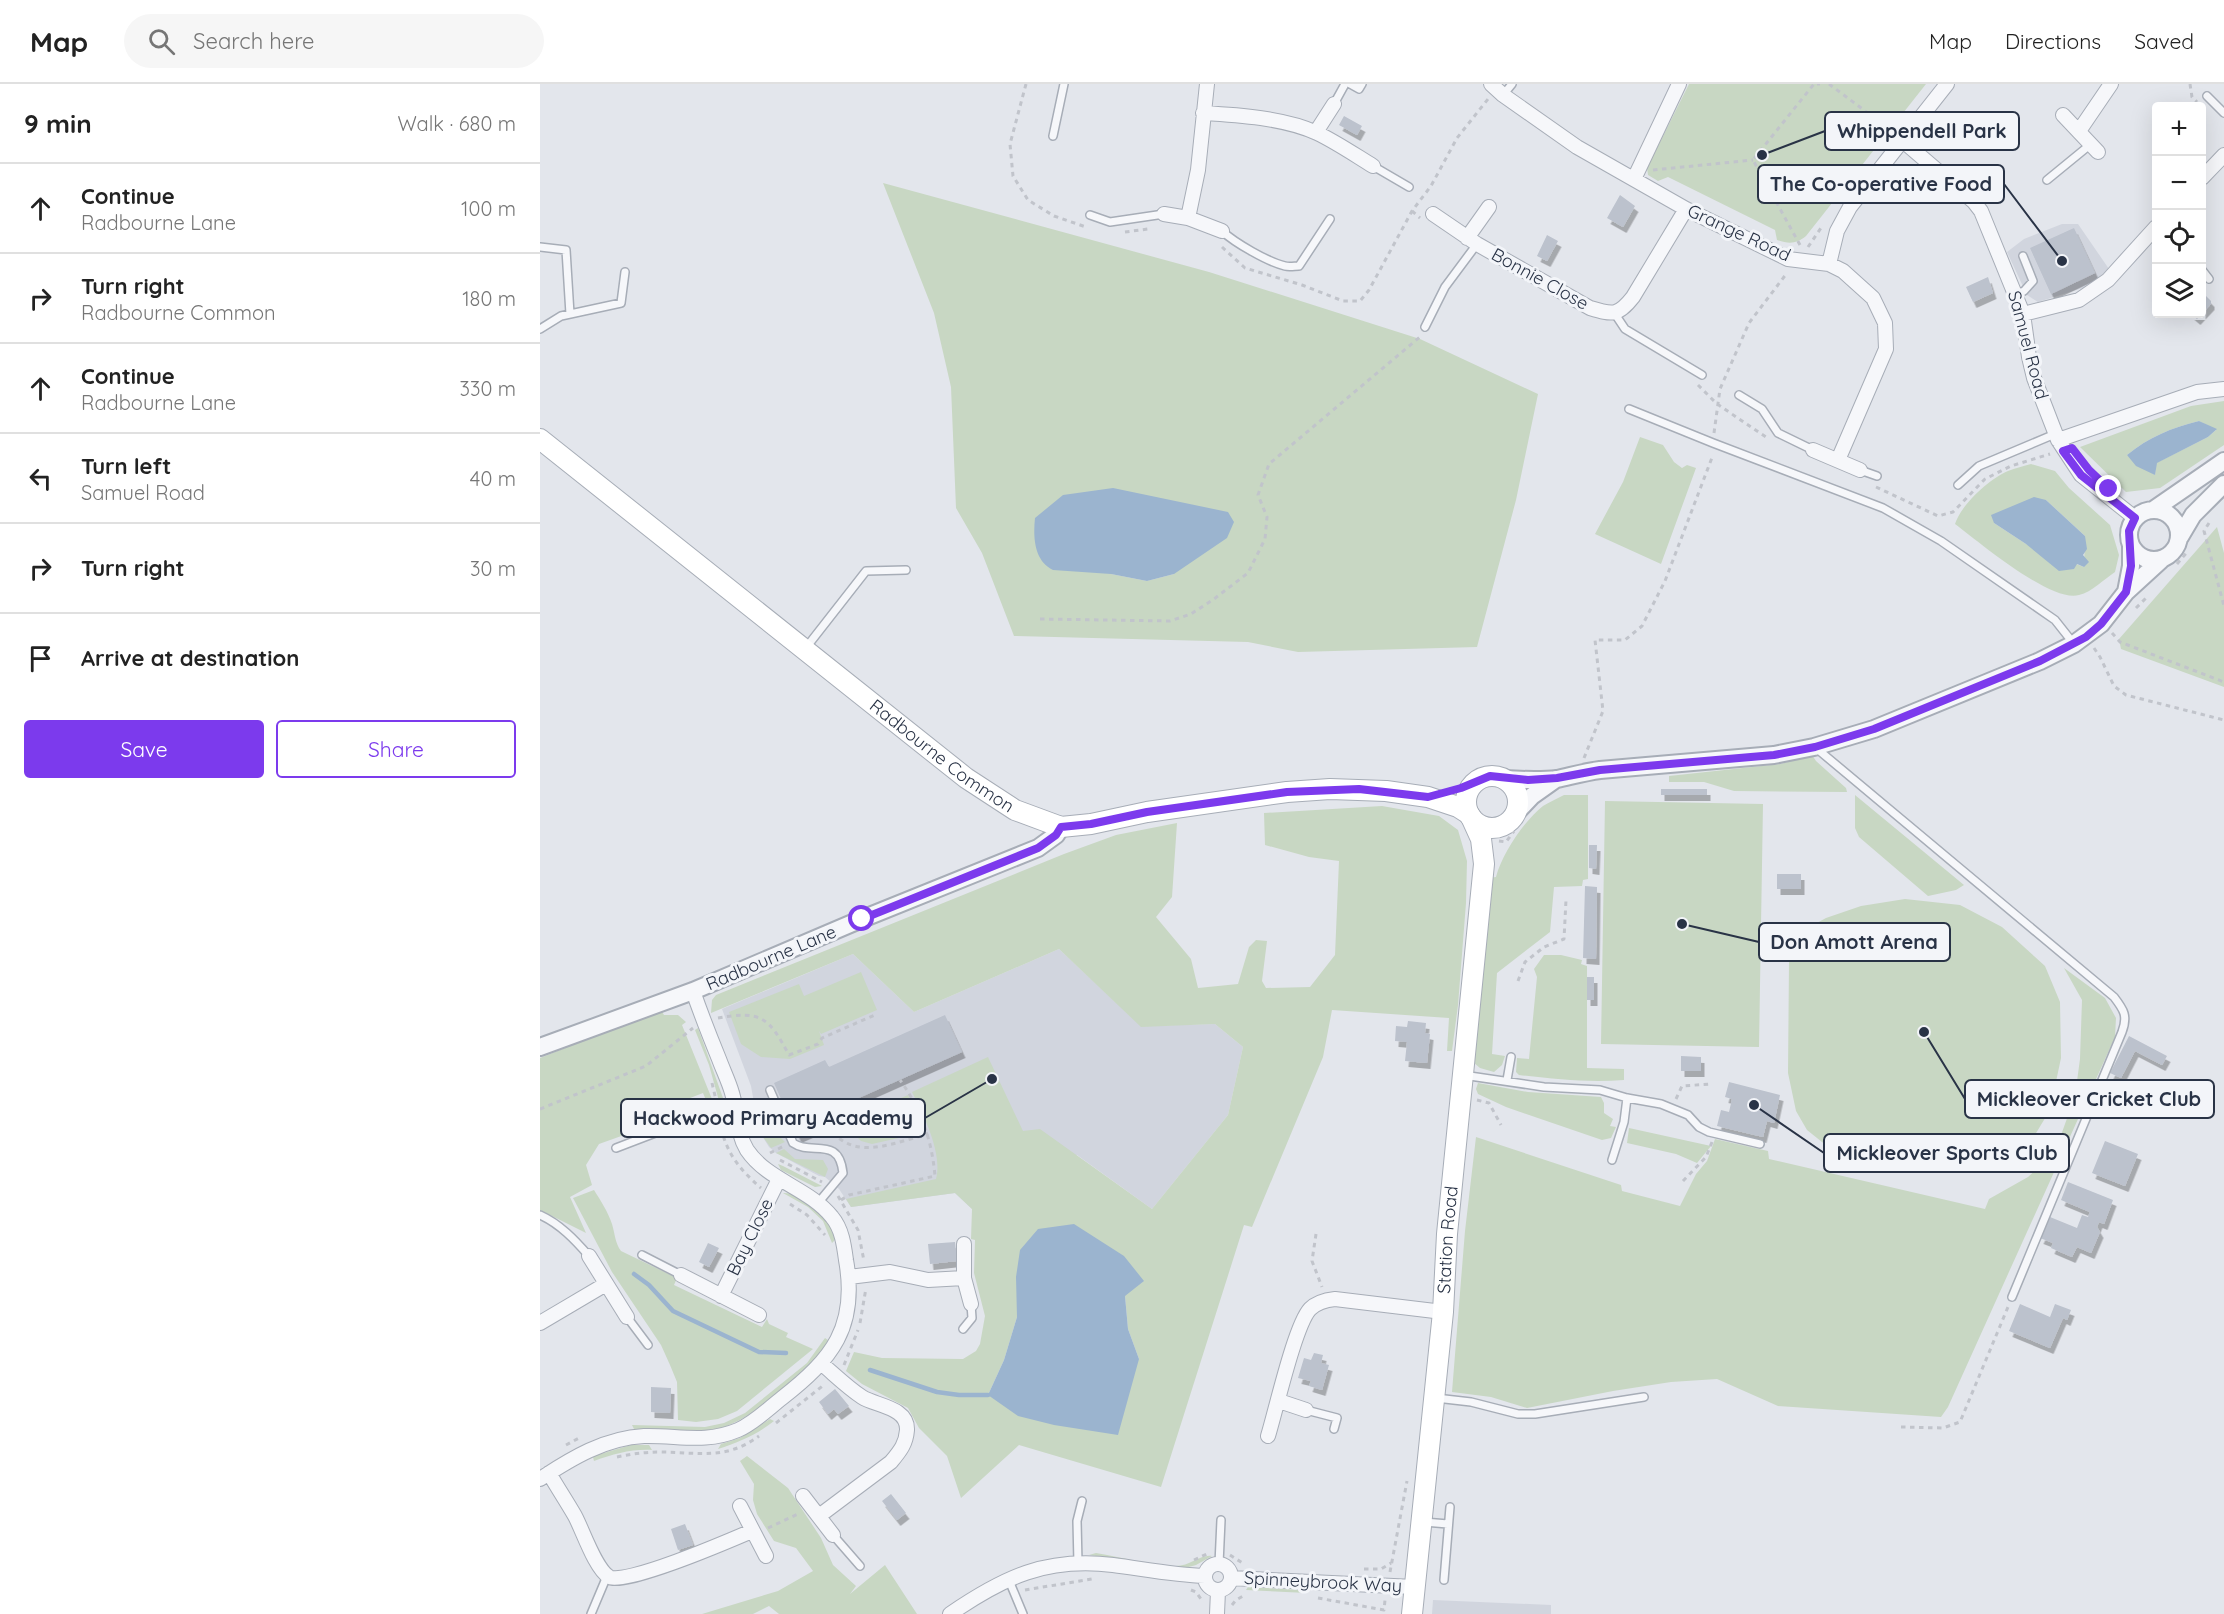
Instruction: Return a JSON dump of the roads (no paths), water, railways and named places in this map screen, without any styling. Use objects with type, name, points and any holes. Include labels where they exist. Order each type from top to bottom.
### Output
[{"type":"main road","name":"Radbourne Common","points":[[540,439],[966,778],[1015,810],[1061,827],[1287,792],[1359,789],[1428,797],[1458,807],[1470,815]]},
{"type":"main road","points":[[1490,776],[1504,779],[1510,784],[1518,799],[1511,818],[1493,828],[1477,823],[1470,815],[1466,800],[1467,792],[1476,781],[1490,776]]},
{"type":"main road","name":"Radbourne Common","points":[[1428,797],[1461,788],[1476,781]]},
{"type":"main road","name":"Station Road","points":[[1412,1614],[1443,1312],[1447,1234],[1484,864],[1481,839],[1470,815]]},
{"type":"main road","name":"Station Road","points":[[1484,864],[1494,841],[1511,818]]},
{"type":"street","points":[[1188,218],[1198,170],[1207,84]]},
{"type":"street","points":[[1636,174],[1679,84]]},
{"type":"street","points":[[1829,264],[1837,231],[1850,207],[1947,84]]},
{"type":"street","points":[[2079,131],[2111,84]]},
{"type":"street","name":"Grange Road","points":[[1496,89],[1577,147],[1636,174],[1686,209],[1760,247],[1829,264],[1843,271],[1873,298],[1885,323],[1886,349],[1839,460]]},
{"type":"street","points":[[1316,132],[1334,104]]},
{"type":"street","points":[[1203,113],[1288,124],[1316,132],[1373,166]]},
{"type":"street","points":[[2062,115],[2095,148]]},
{"type":"street","name":"Samuel Road","points":[[1903,141],[1974,202],[1988,227],[2023,314],[2034,378],[2056,437],[2081,475],[2135,518]]},
{"type":"street","points":[[2206,174],[2224,155]]},
{"type":"street","points":[[1472,241],[1489,207]]},
{"type":"street","points":[[1615,314],[1633,297],[1686,209]]},
{"type":"street","points":[[1164,214],[1188,218],[1222,231]]},
{"type":"street","name":"Bonnie Close","points":[[1433,214],[1472,241],[1590,308],[1615,314]]},
{"type":"street","points":[[2023,314],[2079,300],[2108,280],[2152,231]]},
{"type":"street","points":[[2056,437],[2197,392],[2224,389]]},
{"type":"street","points":[[1813,450],[1860,470]]},
{"type":"street","points":[[2153,510],[2224,461]]},
{"type":"street","points":[[1504,779],[1557,778],[1580,772],[1774,755],[1815,747],[1874,729],[2040,661],[2080,640],[2101,624],[2126,592],[2174,551],[2185,526],[2224,484]]},
{"type":"street","points":[[2126,592],[2131,566],[2129,531],[2135,518],[2153,510],[2162,510],[2175,520],[2180,537]]},
{"type":"street","points":[[2131,546],[2135,552],[2147,559],[2161,560]]},
{"type":"street","points":[[1511,818],[1532,796],[1557,778]]},
{"type":"street","name":"Radbourne Lane","points":[[540,1047],[693,991],[862,919],[1038,848],[1056,835],[1061,827]]},
{"type":"street","points":[[693,991],[711,1020],[732,1093],[739,1133],[746,1148],[754,1159],[779,1179],[818,1203],[833,1218],[841,1234],[849,1277],[849,1293],[842,1331],[839,1340],[822,1364],[746,1427],[710,1439],[662,1436],[624,1438],[584,1452],[544,1476],[574,1515],[599,1565],[607,1576],[615,1579],[637,1576],[753,1533]]},
{"type":"street","name":"Bay Close","points":[[721,1296],[779,1179]]},
{"type":"street","points":[[964,1245],[964,1278],[971,1304]]},
{"type":"street","points":[[589,1256],[627,1317]]},
{"type":"street","points":[[849,1277],[890,1272],[928,1280],[964,1278]]},
{"type":"street","name":"Bay Close","points":[[681,1275],[759,1315]]},
{"type":"street","points":[[540,1323],[606,1284]]},
{"type":"street","points":[[1268,1436],[1298,1333],[1309,1310],[1325,1300],[1335,1299],[1443,1312]]},
{"type":"street","points":[[822,1364],[863,1398],[892,1410],[903,1417],[907,1423],[906,1441],[891,1462],[812,1506],[833,1535]]},
{"type":"street","points":[[1279,1401],[1306,1410]]},
{"type":"street","points":[[740,1506],[766,1556]]},
{"type":"street","points":[[1219,1558],[1231,1578],[1227,1587],[1218,1591],[1209,1588],[1205,1576],[1219,1558]]},
{"type":"street","points":[[950,1614],[1008,1578],[1049,1566],[1078,1563],[1112,1565],[1177,1575],[1205,1576]]},
{"type":"street","name":"Spinneybrook Way","points":[[1231,1578],[1414,1587]]},
{"type":"street","name":"Spinneybrook Way","points":[[1217,1614],[1218,1591]]},
{"type":"lane","points":[[1053,136],[1064,84]]},
{"type":"lane","points":[[1334,104],[1345,84]]},
{"type":"lane","points":[[1350,84],[1359,89],[1362,84]]},
{"type":"lane","points":[[1496,89],[1512,84]]},
{"type":"lane","points":[[2207,96],[2224,113]]},
{"type":"lane","points":[[2047,180],[2095,148]]},
{"type":"lane","points":[[1373,166],[1409,187]]},
{"type":"lane","points":[[1090,215],[1110,222],[1164,214]]},
{"type":"lane","points":[[1222,231],[1255,252],[1285,266],[1299,266],[1330,219]]},
{"type":"lane","points":[[1425,327],[1472,241]]},
{"type":"lane","points":[[540,247],[566,250],[570,314]]},
{"type":"lane","points":[[2016,294],[2024,291],[2033,281],[2023,256]]},
{"type":"lane","points":[[540,329],[561,316],[621,303],[625,272]]},
{"type":"lane","points":[[2206,275],[2209,279]]},
{"type":"lane","points":[[1615,314],[1625,329],[1702,375]]},
{"type":"lane","points":[[1739,395],[1762,409],[1778,434],[1813,450]]},
{"type":"lane","points":[[1629,409],[1883,508],[1941,541],[2080,640]]},
{"type":"lane","points":[[1958,485],[1979,466],[2056,437]]},
{"type":"lane","points":[[1860,470],[1877,476]]},
{"type":"lane","points":[[805,649],[866,571],[906,570]]},
{"type":"lane","points":[[1815,747],[2114,997],[2125,1012],[2126,1021],[2122,1032],[2012,1297]]},
{"type":"lane","points":[[1507,1080],[1511,1057]]},
{"type":"lane","points":[[1463,1075],[1545,1087],[1600,1090],[1660,1104],[1688,1115],[1699,1127],[1760,1144]]},
{"type":"lane","points":[[770,1090],[793,1143],[805,1148],[821,1147],[833,1152],[842,1162],[843,1173],[818,1203]]},
{"type":"lane","points":[[1612,1160],[1624,1122],[1627,1098]]},
{"type":"lane","points":[[616,1148],[718,1108],[735,1106]]},
{"type":"lane","points":[[763,1128],[782,1118]]},
{"type":"lane","points":[[540,1215],[549,1219],[575,1240],[589,1256]]},
{"type":"lane","name":"Bay Close","points":[[642,1255],[681,1275]]},
{"type":"lane","points":[[963,1329],[972,1318],[971,1304]]},
{"type":"lane","points":[[627,1317],[648,1345]]},
{"type":"lane","points":[[1433,1398],[1471,1402],[1518,1414],[1535,1414],[1644,1397]]},
{"type":"lane","points":[[1306,1410],[1337,1418],[1334,1429]]},
{"type":"lane","points":[[1078,1563],[1077,1521],[1082,1501]]},
{"type":"lane","points":[[1444,1580],[1450,1506]]},
{"type":"lane","points":[[1219,1558],[1221,1520]]},
{"type":"lane","points":[[1421,1522],[1448,1524]]},
{"type":"lane","points":[[833,1535],[860,1566]]},
{"type":"lane","points":[[591,1614],[607,1576]]},
{"type":"lane","points":[[1008,1578],[1023,1614]]},
{"type":"water","points":[[2199,421],[2217,429],[2208,437],[2157,463],[2155,475],[2136,466],[2127,455],[2161,434]]},
{"type":"water","points":[[1113,488],[1228,512],[1234,522],[1227,538],[1174,574],[1147,581],[1111,574],[1053,570],[1047,566],[1038,555],[1036,548],[1035,518],[1063,495]]},
{"type":"water","points":[[2034,497],[2046,500],[2085,536],[2087,549],[2083,555],[2089,562],[2084,567],[2077,564],[2074,569],[2059,571],[2026,544],[1994,523],[1991,515]]},
{"type":"water","points":[[1074,1224],[1124,1256],[1144,1281],[1125,1296],[1128,1329],[1139,1359],[1118,1435],[1054,1425],[1018,1416],[988,1395],[1004,1360],[1017,1317],[1016,1277],[1020,1250],[1038,1229]]},
{"type":"waterway","points":[[634,1274],[649,1285],[673,1311],[759,1352],[786,1353]]},
{"type":"waterway","points":[[870,1370],[937,1392],[988,1395]]},
{"type":"place","name":"Whippendell Park","points":[[1762,155]]},
{"type":"place","name":"The Co-operative Food","points":[[2062,261]]},
{"type":"place","name":"Don Amott Arena","points":[[1682,924]]},
{"type":"place","name":"Mickleover Cricket Club","points":[[1924,1032]]},
{"type":"place","name":"Hackwood Primary Academy","points":[[992,1079]]},
{"type":"place","name":"Mickleover Sports Club","points":[[1754,1105]]}]
